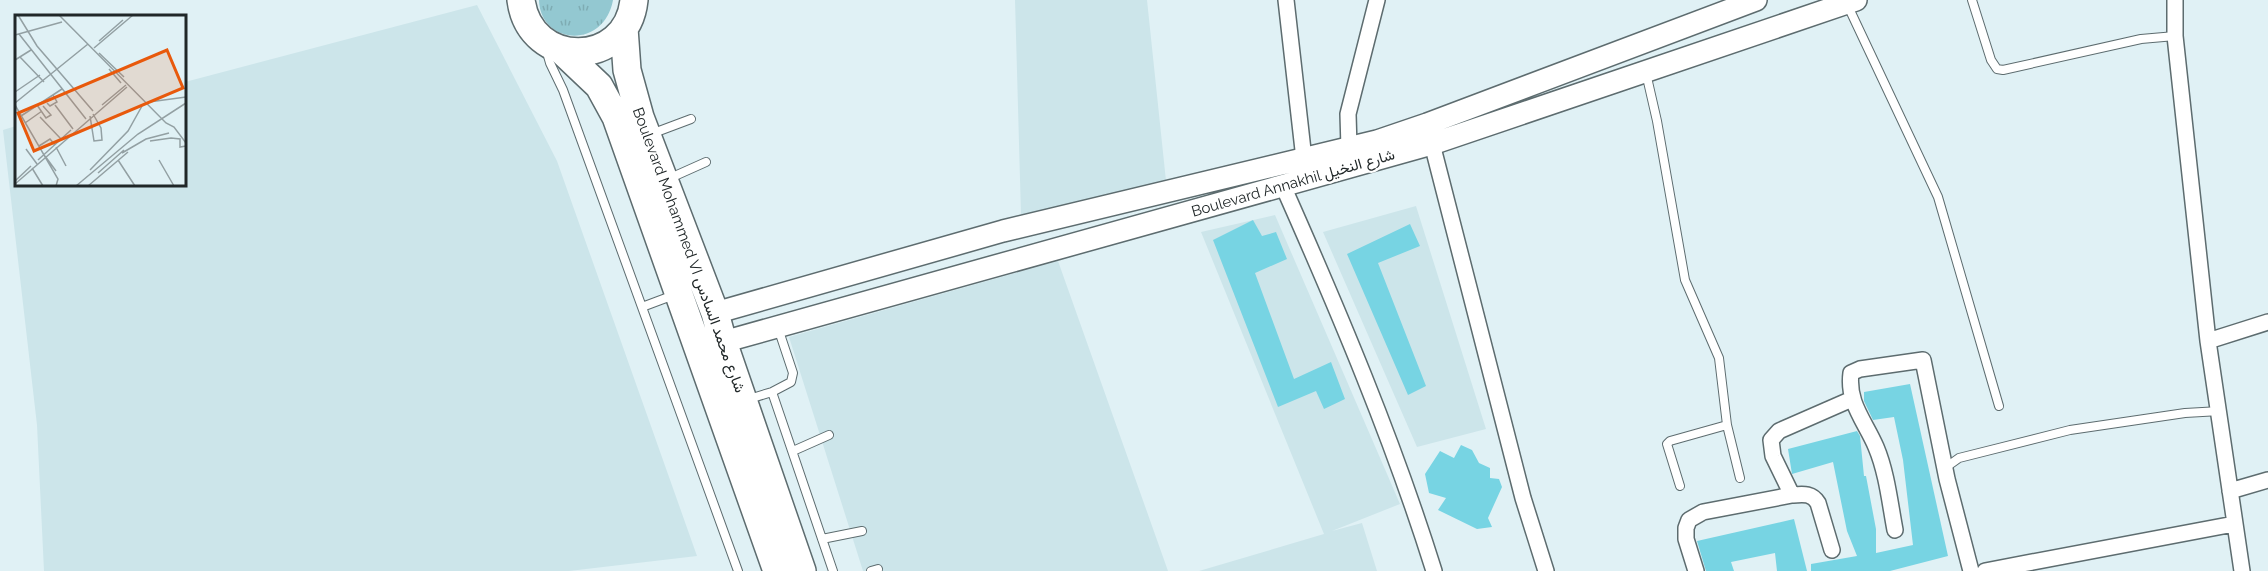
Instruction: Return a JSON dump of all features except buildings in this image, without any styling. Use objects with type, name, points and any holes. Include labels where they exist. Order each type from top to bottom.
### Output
[{"type":"highway","points":[[553,46],[582,52],[597,49],[609,43],[624,28],[631,14],[634,0]]},
{"type":"highway","name":"Boulevard Mohammed VI شارع محمد السادس","points":[[520,1],[527,22],[592,77],[607,97],[777,571]]},
{"type":"highway","name":"Boulevard Mohammed VI شارع محمد السادس","points":[[624,28],[627,70],[640,117],[715,313],[802,571]]},
{"type":"street","points":[[1286,0],[1304,159]]},
{"type":"street","points":[[1349,148],[1348,114],[1377,0]]},
{"type":"street","name":"Boulevard Annakhil شارع النخيل","points":[[723,342],[1283,186],[1430,134],[1756,0]]},
{"type":"street","points":[[2175,0],[2175,36],[2208,341],[2242,571]]},
{"type":"street","name":"Boulevard Annakhil شارع النخيل","points":[[715,313],[1003,231],[1349,148],[1430,134],[1646,71],[1851,2]]},
{"type":"street","points":[[1430,134],[1523,498],[1546,571]]},
{"type":"street","points":[[1283,186],[1373,400],[1415,512],[1434,571]]},
{"type":"street","points":[[2208,341],[2268,322]]},
{"type":"street","points":[[1896,530],[1877,448],[1860,419],[1852,399],[1851,373],[1860,369],[1923,360],[1945,468],[1971,571]]},
{"type":"street","points":[[1792,495],[1773,456],[1771,440],[1779,431],[1852,399]]},
{"type":"street","points":[[2230,491],[2268,480]]},
{"type":"street","points":[[1696,571],[1686,539],[1689,520],[1703,512],[1792,495],[1814,496],[1832,550]]},
{"type":"street","points":[[1984,571],[2234,524]]},
{"type":"lane","points":[[1972,0],[1991,60],[1997,69],[2002,70],[2141,39],[2175,36]]},
{"type":"lane","points":[[1851,2],[1938,197],[1999,406]]},
{"type":"lane","points":[[553,46],[550,63],[564,90],[738,571]]},
{"type":"lane","points":[[1646,71],[1685,280],[1719,358],[1727,425],[1740,478]]},
{"type":"lane","points":[[647,136],[692,119]]},
{"type":"lane","points":[[664,181],[706,162]]},
{"type":"lane","points":[[642,307],[679,294]]},
{"type":"lane","points":[[743,401],[772,392],[791,382],[793,373],[778,327]]},
{"type":"lane","points":[[772,392],[833,571]]},
{"type":"lane","points":[[1945,468],[1959,459],[2070,430],[2185,413],[2220,411]]},
{"type":"lane","points":[[1680,486],[1667,444],[1670,441],[1727,425]]},
{"type":"lane","points":[[793,451],[830,435]]},
{"type":"lane","points":[[822,539],[862,531]]},
{"type":"shaded area","points":[[1015,0],[1147,0],[1166,181],[1021,215]]},
{"type":"shaded area","points":[[477,5],[557,161],[697,556],[569,571],[44,571],[37,425],[3,130],[15,126],[15,186],[186,186],[186,82]]},
{"type":"shaded area","points":[[1416,206],[1486,429],[1417,447],[1323,232]]},
{"type":"shaded area","points":[[1275,215],[1400,504],[1332,531],[1362,523],[1377,571],[1199,571],[1324,534],[1201,232]]},
{"type":"shaded area","points":[[1058,261],[1168,571],[863,571],[789,337]]},
{"type":"green space","points":[[539,0],[613,0],[607,16],[598,27],[586,34],[573,36],[560,33],[550,26],[542,15]]}]
